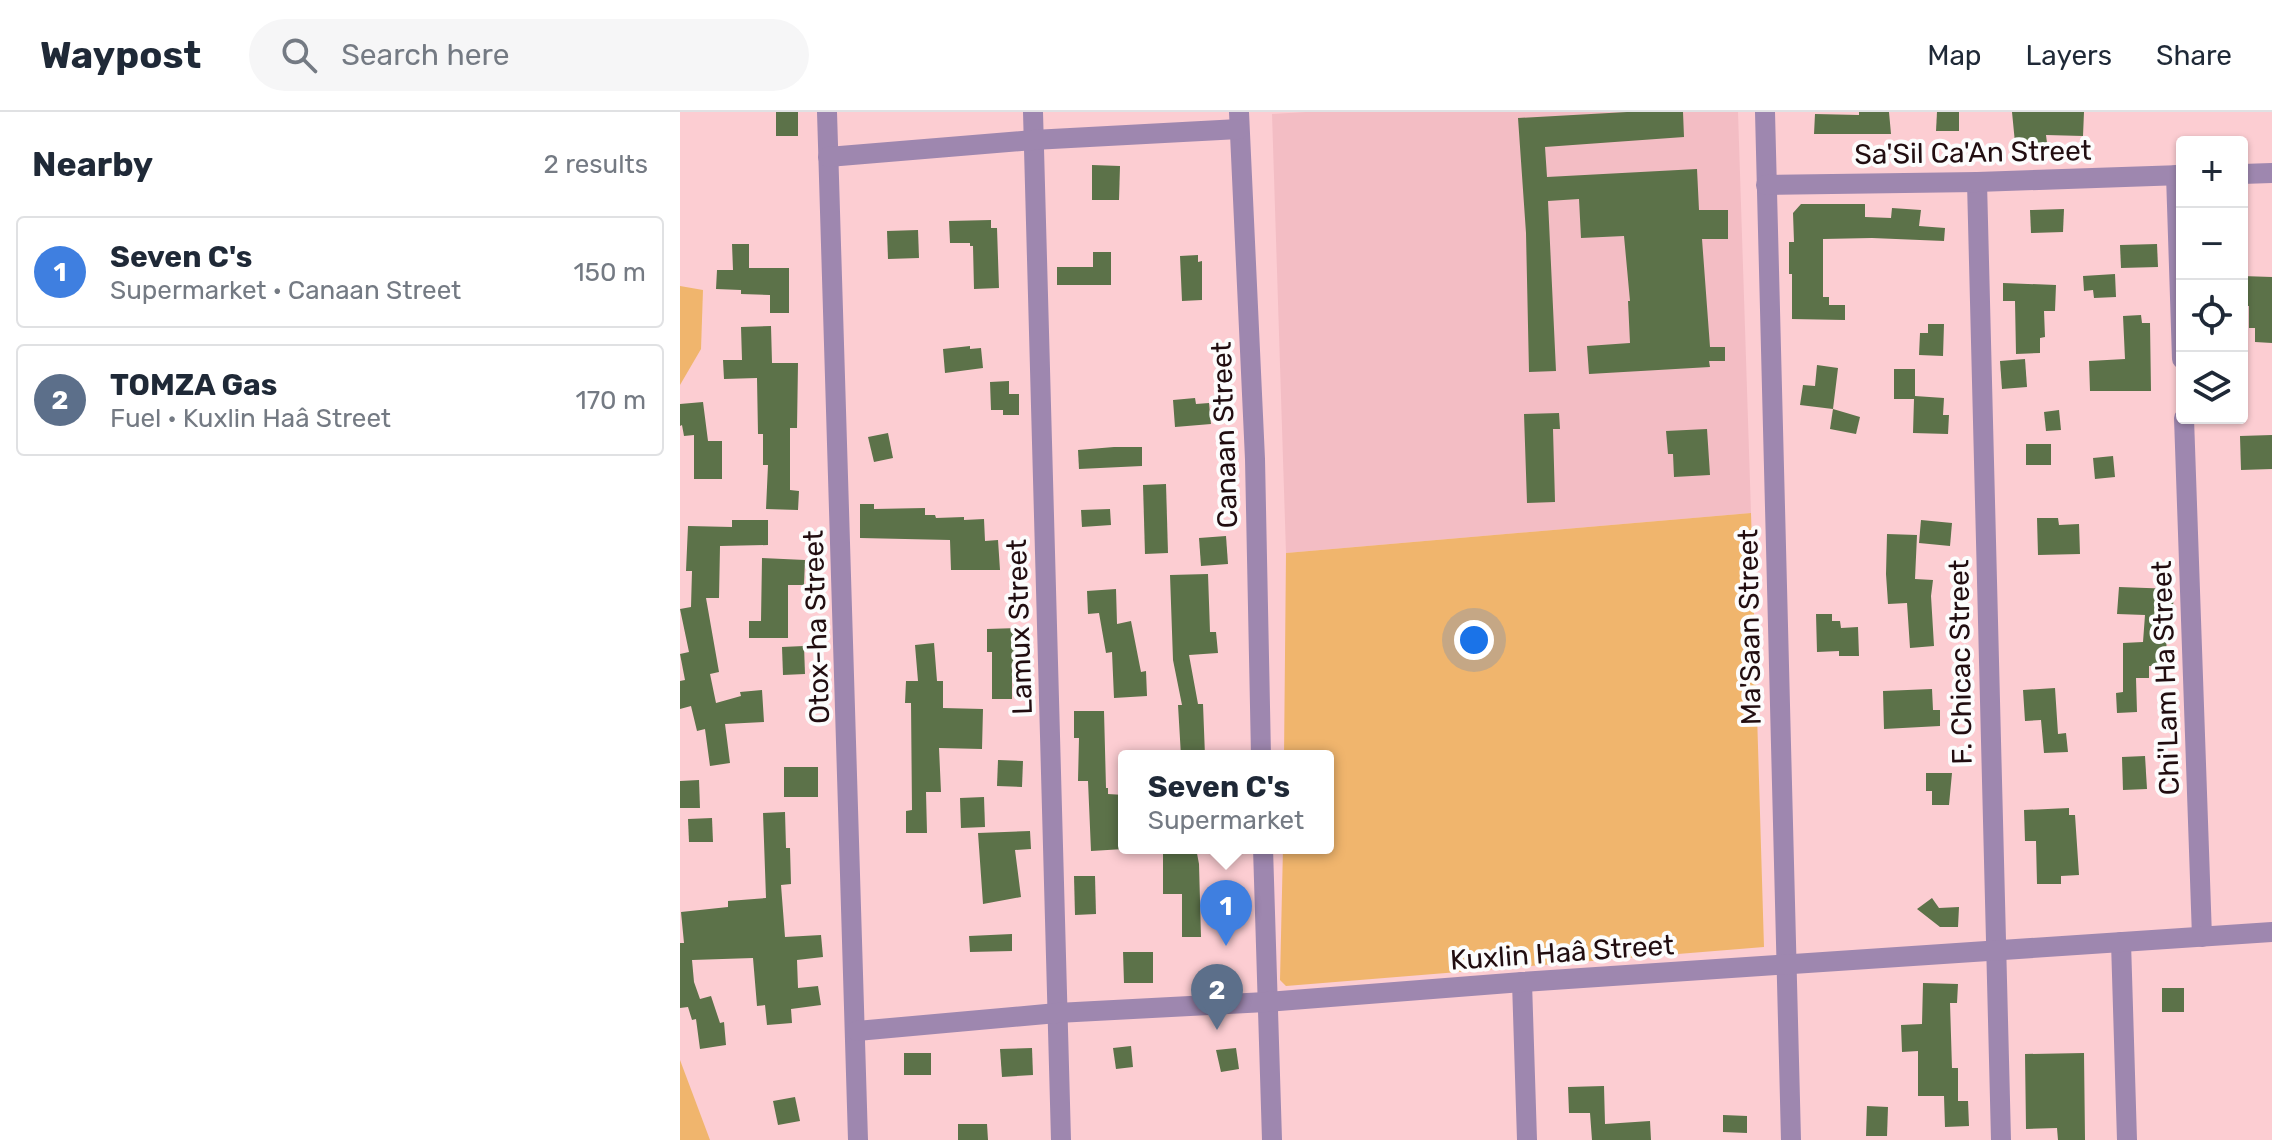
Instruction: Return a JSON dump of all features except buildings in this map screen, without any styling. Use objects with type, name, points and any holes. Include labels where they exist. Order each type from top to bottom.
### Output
[{"type":"street","name":"Otox-ha Street","points":[[827,112],[858,1140]]},
{"type":"street","name":"Lamux Street","points":[[1033,112],[1061,1140]]},
{"type":"street","name":"Ma'Saan Street","points":[[1765,112],[1791,1140]]},
{"type":"street","points":[[828,157],[1239,120]]},
{"type":"street","name":"Canaan Street","points":[[1239,120],[1255,459],[1261,750]]},
{"type":"street","points":[[2248,174],[2272,173]]},
{"type":"street","name":"Sa'Sil Ca'An Street","points":[[1766,185],[2176,175]]},
{"type":"street","name":"F. Chicac Street","points":[[1977,182],[2001,1140]]},
{"type":"street","points":[[2180,208],[2182,352]]},
{"type":"street","name":"Chi'Lam Ha Street","points":[[2184,424],[2202,937]]},
{"type":"street","points":[[1263,854],[1272,1140]]},
{"type":"street","name":"Kuxlin Haâ Street","points":[[857,1031],[1057,1013],[1266,1002],[2272,932]]},
{"type":"street","points":[[2121,942],[2127,1140]]},
{"type":"street","points":[[1522,982],[1527,1140]]},
{"type":"shaded area","points":[[1738,112],[1751,513],[1286,553],[1272,114]]},
{"type":"shaded area","points":[[680,286],[703,290],[701,349],[680,385]]},
{"type":"shaded area","points":[[1751,513],[1764,947],[1286,986],[1280,980],[1283,854],[1334,854],[1334,750],[1284,750],[1286,553]]},
{"type":"shaded area","points":[[680,1060],[710,1140],[680,1140]]},
{"type":"place","name":"Seven C's","points":[[1226,946]]},
{"type":"place","name":"TOMZA Gas","points":[[1217,1030]]}]
